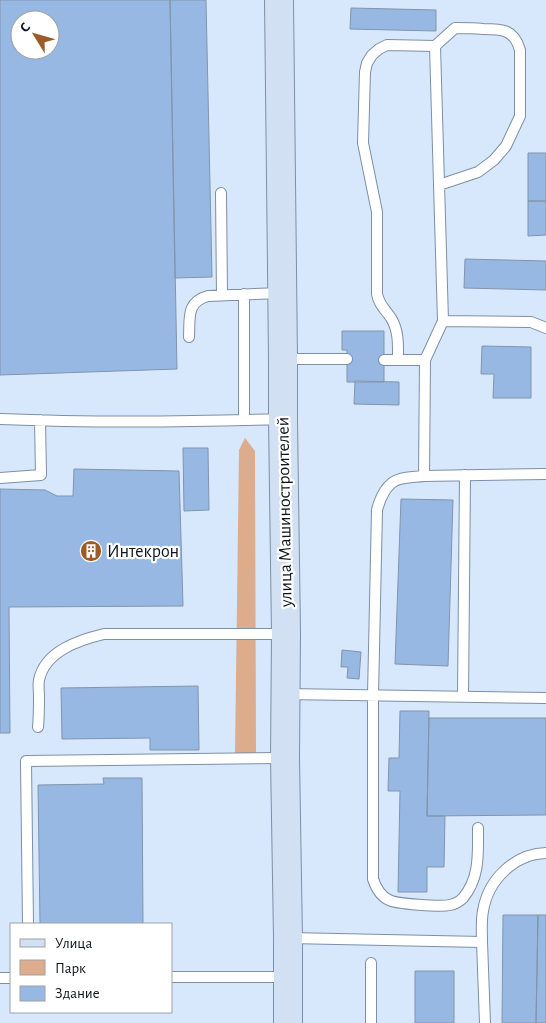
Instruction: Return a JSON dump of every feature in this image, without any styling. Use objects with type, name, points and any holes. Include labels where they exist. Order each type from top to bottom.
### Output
[{"type":"main road","name":"улица Машиностроителей","points":[[279,0],[288,1023]]},
{"type":"lane","points":[[398,360],[398,337],[395,326],[378,301],[377,294],[377,212],[363,143],[364,72],[367,63],[372,54],[388,44],[435,46],[455,28],[501,29],[509,32],[518,42],[520,50],[520,116],[506,146],[494,160],[478,172],[439,185]]},
{"type":"lane","points":[[424,476],[425,360],[444,321],[435,46]]},
{"type":"lane","points":[[221,193],[222,295]]},
{"type":"lane","points":[[189,337],[190,311],[196,300],[208,296],[282,293]]},
{"type":"lane","points":[[244,294],[244,420]]},
{"type":"lane","points":[[444,321],[531,322],[546,328]]},
{"type":"lane","points":[[283,359],[347,359]]},
{"type":"lane","points":[[384,360],[425,360]]},
{"type":"lane","points":[[0,418],[72,422],[282,419]]},
{"type":"lane","points":[[0,478],[41,475],[40,420]]},
{"type":"lane","points":[[478,828],[478,863],[474,880],[457,903],[448,906],[397,903],[388,900],[376,889],[373,879],[377,510],[380,499],[388,487],[398,479],[424,476],[546,474]]},
{"type":"lane","points":[[463,696],[465,475]]},
{"type":"lane","points":[[38,727],[39,680],[44,669],[52,657],[66,647],[88,638],[104,634],[286,634]]},
{"type":"lane","points":[[285,694],[546,698]]},
{"type":"lane","points":[[28,923],[26,761],[285,758]]},
{"type":"lane","points":[[485,1023],[482,912],[486,899],[493,882],[501,874],[524,857],[536,853],[546,853]]},
{"type":"lane","points":[[288,938],[482,942]]},
{"type":"lane","points":[[371,963],[371,1023]]},
{"type":"lane","points":[[172,977],[288,977]]},
{"type":"green space","points":[[245,438],[255,451],[256,755],[235,755],[239,450]]},
{"type":"building","points":[[0,0],[170,0],[177,369],[0,375]]},
{"type":"building","points":[[170,0],[206,0],[212,277],[175,278]]},
{"type":"building","points":[[351,8],[436,10],[436,31],[350,29]]},
{"type":"building","points":[[528,153],[546,153],[546,201],[528,201]]},
{"type":"building","points":[[528,201],[546,201],[546,235],[528,236]]},
{"type":"building","points":[[465,259],[546,261],[546,290],[464,288]]},
{"type":"building","points":[[342,331],[384,331],[384,382],[347,382],[347,350],[342,350]]},
{"type":"building","points":[[482,346],[531,347],[531,398],[493,398],[494,374],[481,374]]},
{"type":"building","points":[[355,381],[399,382],[399,405],[354,404]]},
{"type":"building","name":"Интекрон","points":[[183,448],[208,448],[209,510],[184,511]]},
{"type":"building","name":"Интекрон","points":[[74,469],[179,471],[183,606],[9,607],[10,733],[0,733],[0,489],[45,490],[57,496],[73,496]]},
{"type":"building","points":[[401,499],[453,500],[448,666],[395,664]]},
{"type":"building","points":[[342,650],[361,652],[359,679],[347,678],[348,667],[341,667]]},
{"type":"building","points":[[198,686],[199,750],[150,750],[150,738],[62,739],[61,688]]},
{"type":"building","points":[[400,711],[429,711],[427,816],[445,816],[444,867],[427,867],[427,892],[398,892],[400,791],[388,791],[389,758],[399,758]]},
{"type":"building","points":[[429,718],[546,718],[546,815],[427,816]]},
{"type":"building","points":[[103,778],[142,778],[143,923],[40,923],[38,785],[104,784]]},
{"type":"building","points":[[503,915],[538,915],[536,1023],[502,1023]]},
{"type":"building","points":[[538,915],[546,915],[546,1023],[536,1023]]},
{"type":"building","points":[[415,971],[454,971],[454,1023],[415,1023]]},
{"type":"place","name":"Интекрон","points":[[91,551]]}]
